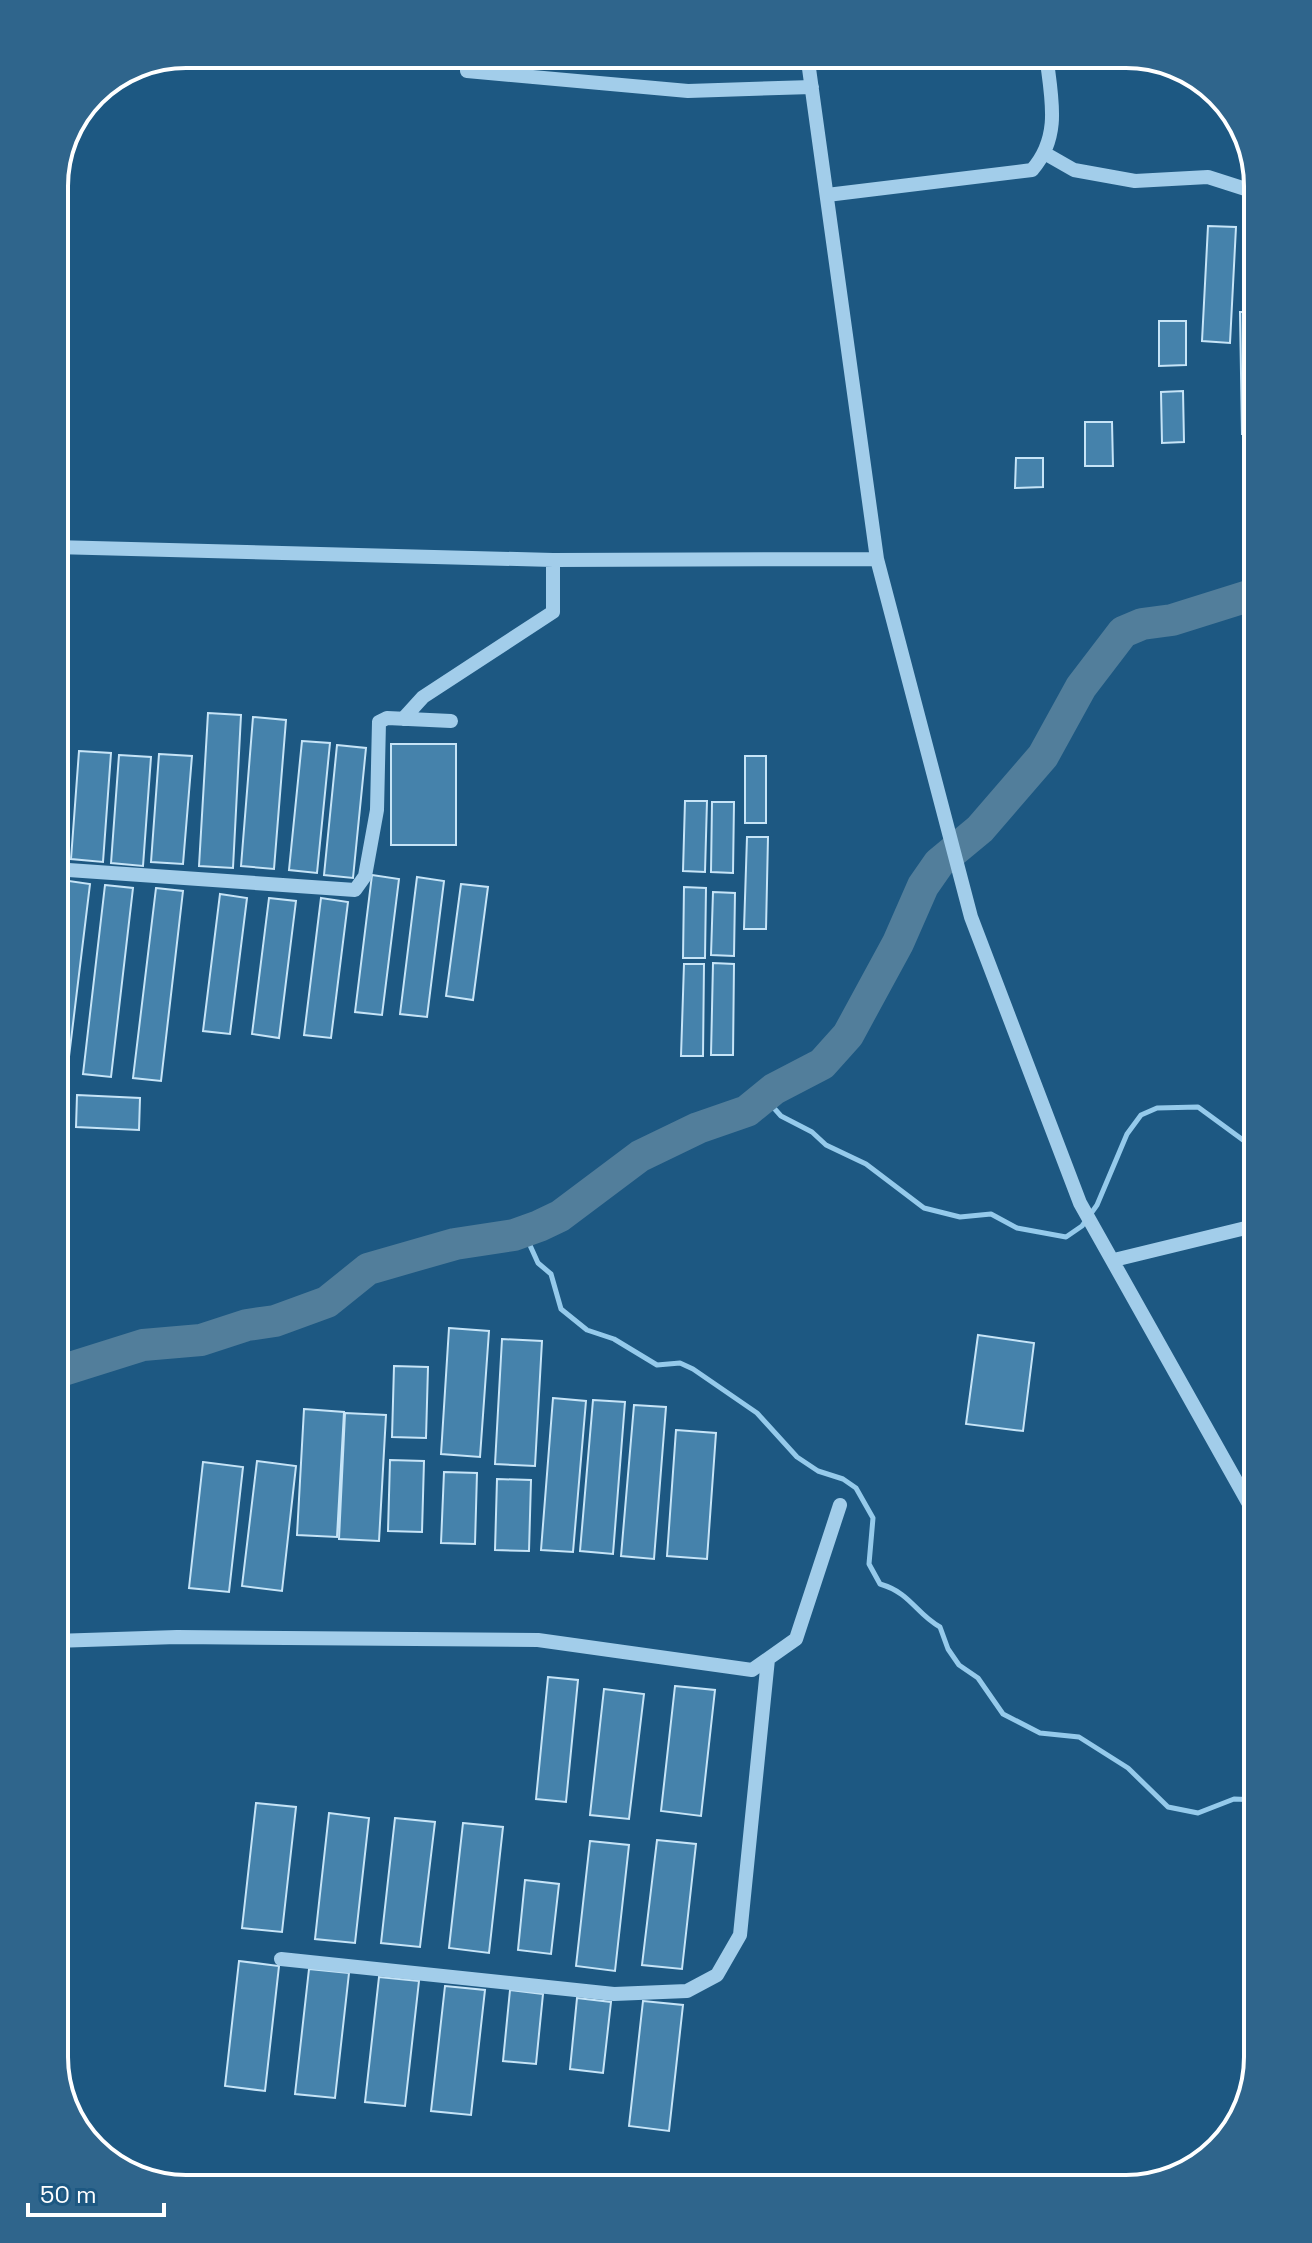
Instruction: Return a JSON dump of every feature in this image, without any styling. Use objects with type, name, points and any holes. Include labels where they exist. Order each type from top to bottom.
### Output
[{"type":"street","points":[[809,68],[877,559],[962,885],[984,954],[1080,1203],[1244,1495]]},
{"type":"street","points":[[827,195],[1015,175],[1032,170],[1046,154],[1054,128],[1048,68]]},
{"type":"street","points":[[467,71],[688,91],[812,87]]},
{"type":"street","points":[[1046,154],[1074,170],[1135,181],[1208,177],[1244,189]]},
{"type":"street","points":[[68,547],[553,560],[877,559]]},
{"type":"street","points":[[403,719],[423,697],[553,612],[553,560]]},
{"type":"street","points":[[68,870],[355,890],[365,876],[377,810],[379,722],[387,718],[451,721]]},
{"type":"street","points":[[1114,1260],[1244,1228]]},
{"type":"street","points":[[68,1641],[177,1637],[538,1640],[752,1670],[796,1639],[840,1505]]},
{"type":"street","points":[[281,1959],[614,1994],[687,1991],[717,1975],[740,1935],[768,1659]]},
{"type":"building","points":[[1208,226],[1236,227],[1230,343],[1202,341]]},
{"type":"building","points":[[1240,312],[1244,312],[1244,434]]},
{"type":"building","points":[[1159,321],[1186,321],[1186,365],[1159,366]]},
{"type":"building","points":[[1183,391],[1184,442],[1162,443],[1161,392]]},
{"type":"building","points":[[1085,422],[1112,422],[1113,466],[1085,466]]},
{"type":"building","points":[[1016,458],[1043,458],[1043,487],[1015,488]]},
{"type":"building","points":[[208,713],[241,715],[233,868],[199,866]]},
{"type":"building","points":[[253,717],[286,720],[274,869],[241,866]]},
{"type":"building","points":[[302,741],[330,743],[317,873],[289,870]]},
{"type":"building","points":[[391,744],[456,744],[456,845],[391,845]]},
{"type":"building","points":[[337,745],[366,748],[353,878],[324,875]]},
{"type":"building","points":[[79,751],[111,753],[103,862],[71,859]]},
{"type":"building","points":[[159,754],[192,756],[183,864],[151,862]]},
{"type":"building","points":[[119,755],[151,757],[143,866],[111,863]]},
{"type":"building","points":[[745,756],[766,756],[766,823],[745,823]]},
{"type":"building","points":[[685,801],[707,801],[705,872],[683,871]]},
{"type":"building","points":[[712,802],[734,802],[733,873],[711,872]]},
{"type":"building","points":[[747,837],[768,837],[766,929],[744,929]]},
{"type":"building","points":[[372,875],[399,879],[382,1015],[355,1012]]},
{"type":"building","points":[[417,877],[444,881],[427,1017],[400,1014]]},
{"type":"building","points":[[68,881],[90,884],[68,1065]]},
{"type":"building","points":[[461,884],[488,887],[473,1000],[446,996]]},
{"type":"building","points":[[105,885],[133,888],[111,1077],[83,1074]]},
{"type":"building","points":[[684,887],[706,888],[705,958],[683,958]]},
{"type":"building","points":[[156,888],[183,891],[161,1081],[133,1078]]},
{"type":"building","points":[[713,892],[735,893],[734,956],[711,955]]},
{"type":"building","points":[[220,894],[247,898],[230,1034],[203,1031]]},
{"type":"building","points":[[269,898],[296,901],[279,1038],[252,1034]]},
{"type":"building","points":[[321,898],[348,902],[331,1038],[304,1035]]},
{"type":"building","points":[[713,963],[734,964],[733,1055],[711,1055]]},
{"type":"building","points":[[684,964],[704,964],[703,1056],[681,1056]]},
{"type":"building","points":[[77,1095],[140,1098],[139,1130],[76,1127]]},
{"type":"building","points":[[449,1328],[489,1331],[480,1457],[441,1454]]},
{"type":"building","points":[[978,1335],[1034,1343],[1023,1431],[966,1424]]},
{"type":"building","points":[[502,1339],[542,1341],[535,1466],[495,1464]]},
{"type":"building","points":[[394,1366],[428,1367],[426,1438],[392,1437]]},
{"type":"building","points":[[553,1398],[586,1401],[573,1552],[541,1550]]},
{"type":"building","points":[[593,1400],[625,1402],[613,1554],[580,1551]]},
{"type":"building","points":[[634,1405],[666,1407],[654,1559],[621,1556]]},
{"type":"building","points":[[304,1409],[344,1412],[337,1537],[297,1535]]},
{"type":"building","points":[[345,1413],[386,1415],[379,1541],[339,1539]]},
{"type":"building","points":[[676,1430],[716,1433],[707,1559],[667,1556]]},
{"type":"building","points":[[390,1460],[424,1461],[422,1532],[388,1531]]},
{"type":"building","points":[[257,1461],[296,1466],[282,1591],[242,1586]]},
{"type":"building","points":[[203,1462],[243,1467],[229,1592],[189,1588]]},
{"type":"building","points":[[444,1472],[477,1473],[475,1544],[441,1543]]},
{"type":"building","points":[[497,1479],[531,1480],[529,1551],[495,1550]]},
{"type":"building","points":[[548,1677],[578,1680],[566,1802],[536,1799]]},
{"type":"building","points":[[675,1686],[715,1690],[701,1816],[661,1811]]},
{"type":"building","points":[[604,1689],[644,1694],[629,1819],[590,1815]]},
{"type":"building","points":[[256,1803],[296,1807],[282,1932],[242,1928]]},
{"type":"building","points":[[329,1813],[369,1818],[355,1943],[315,1939]]},
{"type":"building","points":[[395,1818],[435,1822],[420,1947],[381,1943]]},
{"type":"building","points":[[463,1823],[503,1827],[489,1953],[449,1948]]},
{"type":"building","points":[[657,1840],[696,1844],[682,1969],[642,1965]]},
{"type":"building","points":[[590,1841],[629,1845],[615,1971],[576,1966]]},
{"type":"building","points":[[525,1880],[559,1884],[551,1954],[518,1950]]},
{"type":"building","points":[[239,1961],[279,1966],[265,2091],[225,2086]]},
{"type":"building","points":[[309,1969],[349,1973],[335,2098],[295,2094]]},
{"type":"building","points":[[379,1977],[419,1981],[405,2106],[365,2102]]},
{"type":"building","points":[[445,1986],[485,1990],[471,2115],[431,2111]]},
{"type":"building","points":[[510,1990],[543,1994],[536,2064],[503,2061]]},
{"type":"building","points":[[577,1998],[611,2002],[603,2073],[570,2069]]},
{"type":"building","points":[[643,2001],[683,2005],[669,2131],[629,2126]]},
{"type":"waterway","points":[[68,1369],[143,1345],[201,1340],[247,1325],[275,1321],[327,1302],[368,1269],[455,1244],[514,1235],[539,1226],[560,1216],[640,1156],[698,1128],[747,1111],[774,1089],[822,1064],[848,1035],[898,943],[923,886],[939,863],[980,829],[1043,756],[1081,687],[1123,632],[1142,624],[1172,620],[1244,597]]},
{"type":"waterway","points":[[765,1098],[781,1116],[812,1132],[826,1145],[866,1164],[924,1208],[960,1217],[991,1214],[1017,1228],[1066,1237],[1082,1226],[1097,1205],[1127,1134],[1141,1115],[1157,1108],[1198,1107],[1244,1141]]},
{"type":"waterway","points":[[524,1232],[538,1263],[551,1274],[561,1309],[587,1330],[614,1339],[657,1365],[680,1363],[693,1369],[757,1413],[797,1457],[818,1471],[843,1479],[856,1488],[873,1518],[869,1564],[880,1584],[906,1598],[940,1627],[948,1649],[959,1665],[978,1678],[1003,1714],[1040,1733],[1079,1737],[1128,1768],[1168,1807],[1198,1813],[1234,1799],[1244,1799]]}]
